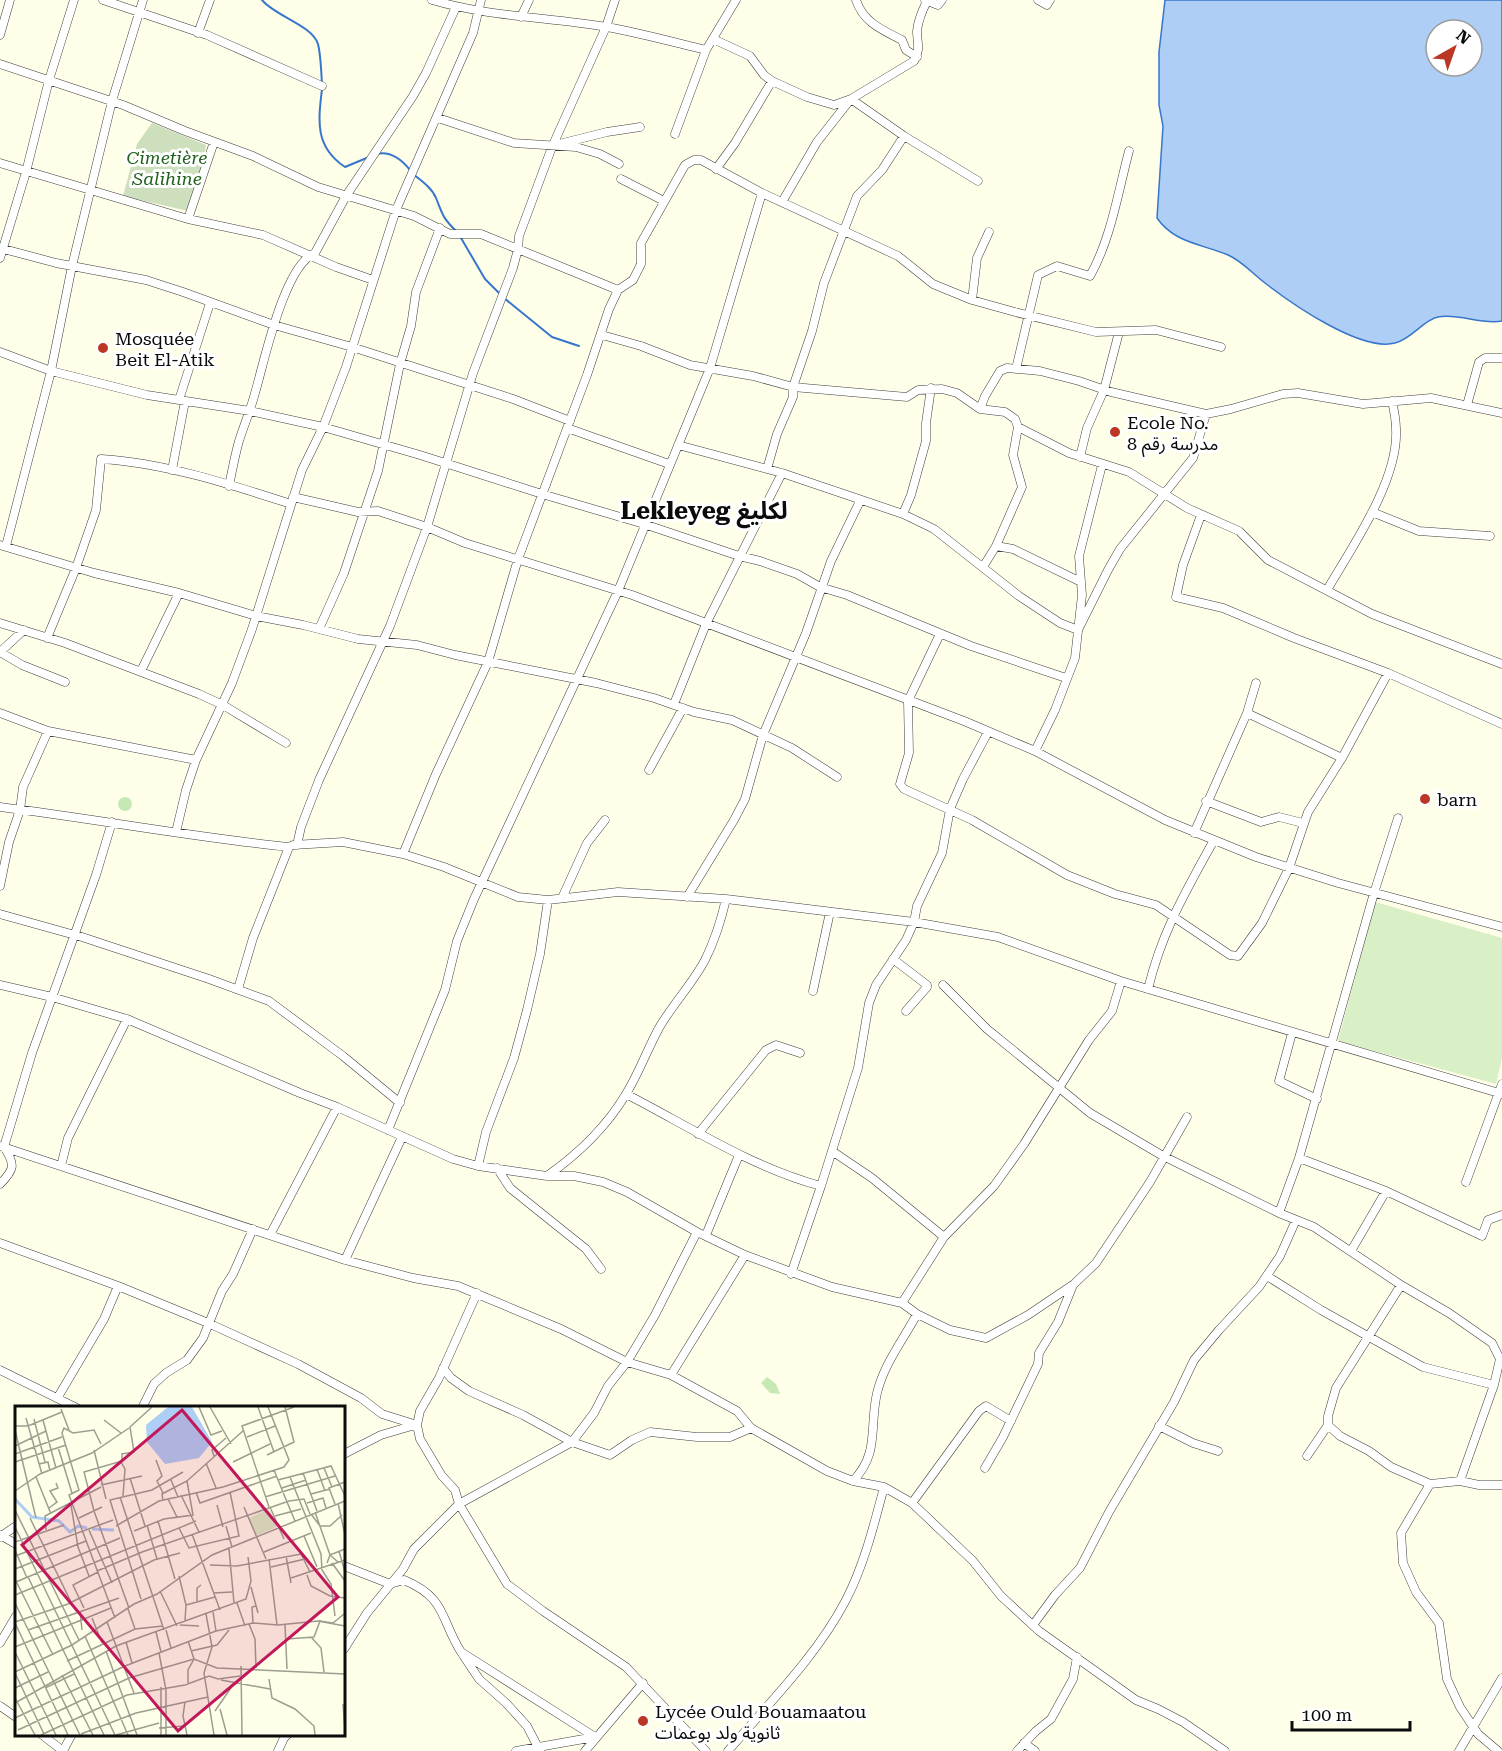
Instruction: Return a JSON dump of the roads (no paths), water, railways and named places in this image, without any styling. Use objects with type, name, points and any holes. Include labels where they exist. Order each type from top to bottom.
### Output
[{"type":"street","points":[[0,35],[10,0]]},
{"type":"street","points":[[0,258],[26,172],[49,80],[74,0]]},
{"type":"street","points":[[103,0],[198,33],[322,86]]},
{"type":"street","points":[[143,0],[112,102],[72,266],[51,371],[3,545],[76,568],[256,616],[358,639],[417,645],[576,680],[732,720],[792,748],[837,777]]},
{"type":"street","points":[[198,33],[210,0]]},
{"type":"street","points":[[432,0],[479,11],[606,27],[706,50]]},
{"type":"street","points":[[176,832],[196,760],[223,705],[256,616],[302,470],[323,427],[396,210],[438,118],[473,33],[481,0]]},
{"type":"street","points":[[521,17],[529,0]]},
{"type":"street","points":[[238,989],[257,928],[319,780],[383,640],[427,527],[470,385],[518,249],[519,236],[552,147],[606,27],[615,0]]},
{"type":"street","points":[[675,134],[706,50],[736,0]]},
{"type":"street","points":[[856,0],[862,13],[871,23],[902,39],[906,50],[917,57]]},
{"type":"street","points":[[713,39],[748,54],[764,75],[772,81],[807,97],[834,105],[851,99],[911,64],[917,57],[918,26],[926,1],[938,5],[942,0]]},
{"type":"street","points":[[1038,0],[1047,6],[1050,0]]},
{"type":"street","points":[[229,486],[239,442],[282,301],[295,274],[309,255],[315,253],[346,196],[413,96],[456,7]]},
{"type":"street","points":[[0,64],[112,102],[253,156],[318,187],[414,216],[450,234],[481,234],[618,290]]},
{"type":"street","points":[[716,169],[735,143],[772,81]]},
{"type":"street","points":[[851,99],[904,136],[978,180]]},
{"type":"street","points":[[782,202],[817,142],[851,99]]},
{"type":"street","points":[[438,118],[514,143],[576,147],[600,154],[619,164]]},
{"type":"street","points":[[552,147],[589,136],[640,127]]},
{"type":"street","points":[[767,469],[777,434],[793,397],[793,387],[812,332],[824,283],[856,196],[882,170],[904,136]]},
{"type":"street","points":[[188,219],[214,142]]},
{"type":"street","points":[[1016,369],[1038,275],[1057,266],[1090,276],[1099,261],[1129,151]]},
{"type":"street","points":[[403,854],[436,774],[488,662],[518,559],[602,335],[609,309],[618,290],[633,280],[641,264],[641,243],[685,165],[689,162],[701,160],[762,193],[901,258],[933,284],[972,300],[1096,332],[1156,330],[1221,348]]},
{"type":"street","points":[[0,164],[188,219],[263,235],[336,267],[373,280]]},
{"type":"street","points":[[621,179],[664,201]]},
{"type":"street","points":[[388,1130],[446,990],[457,941],[474,899],[618,591],[710,368],[762,193]]},
{"type":"street","points":[[319,629],[344,573],[366,512],[385,445],[400,364],[411,327],[416,292],[440,228]]},
{"type":"street","points":[[972,300],[977,258],[989,232]]},
{"type":"street","points":[[1,249],[146,280],[183,291],[274,325],[351,346],[400,364],[470,385],[669,464]]},
{"type":"street","points":[[172,470],[182,401],[210,303]]},
{"type":"street","points":[[1080,457],[1087,428],[1104,390],[1119,332]]},
{"type":"street","points":[[602,335],[641,346],[690,365],[753,376],[793,387],[907,397],[918,390],[942,389],[957,393],[980,409],[1005,412],[1015,419],[1018,427],[1013,455],[1022,487],[996,546],[983,567]]},
{"type":"street","points":[[0,352],[51,371],[147,395],[250,411],[323,427],[644,524],[797,574],[820,587],[847,595],[940,634],[1066,678]]},
{"type":"street","points":[[1467,405],[1479,362],[1485,358],[1502,358]]},
{"type":"street","points":[[980,409],[1000,371],[1006,368],[1040,371],[1104,390],[1206,414],[1231,410],[1283,394],[1298,393],[1363,404],[1431,398],[1502,413]]},
{"type":"street","points":[[903,514],[911,495],[926,441],[931,388]]},
{"type":"street","points":[[1328,591],[1386,482],[1396,431],[1392,401]]},
{"type":"street","points":[[1078,630],[1114,559],[1195,454],[1206,414]]},
{"type":"street","points":[[1018,427],[1080,457],[1129,472],[1187,508],[1239,531],[1268,560],[1372,614],[1502,664]]},
{"type":"street","points":[[678,445],[782,473],[903,514],[934,529],[1020,596],[1052,618],[1078,630]]},
{"type":"street","points":[[47,638],[76,568],[96,510],[101,459],[172,470],[292,500],[358,512],[378,512],[427,527],[465,543],[618,591],[796,657],[1035,751],[1165,820],[1214,840],[1289,868],[1502,927]]},
{"type":"street","points":[[1035,751],[1055,710],[1075,658],[1082,595],[1078,556],[1102,465]]},
{"type":"street","points":[[649,770],[678,706],[706,624],[782,473]]},
{"type":"street","points":[[687,897],[735,820],[745,799],[763,735],[796,657],[820,587],[860,501]]},
{"type":"street","points":[[1372,512],[1419,531],[1490,536]]},
{"type":"street","points":[[1201,514],[1183,566],[1176,597],[1223,608],[1286,635],[1388,673],[1502,724]]},
{"type":"street","points":[[996,546],[1013,549],[1081,582]]},
{"type":"street","points":[[141,671],[179,594]]},
{"type":"street","points":[[0,623],[141,671],[223,705],[286,743]]},
{"type":"street","points":[[24,630],[0,652],[22,665],[65,682]]},
{"type":"street","points":[[940,634],[908,701],[909,753],[900,784],[904,789],[950,809],[1067,875],[1114,894],[1156,905],[1230,955],[1238,956],[1262,923],[1289,868],[1303,823],[1311,806],[1342,758],[1388,673]]},
{"type":"street","points":[[1194,832],[1247,713],[1256,683]]},
{"type":"street","points":[[1247,713],[1342,758]]},
{"type":"street","points":[[0,714],[48,731],[196,760]]},
{"type":"street","points":[[0,886],[9,842],[20,810],[22,787],[48,731]]},
{"type":"street","points":[[791,1274],[858,1068],[869,1003],[876,985],[906,940],[914,922],[917,906],[942,853],[950,809],[988,732]]},
{"type":"street","points":[[1206,801],[1261,822],[1279,817],[1303,823]]},
{"type":"street","points":[[0,807],[234,842],[293,846],[343,842],[403,854],[444,867],[518,897],[548,900],[618,892],[726,899],[914,922],[998,937],[1121,981],[1501,1094]]},
{"type":"street","points":[[1279,1213],[1317,1099],[1374,893],[1398,818]]},
{"type":"street","points":[[561,898],[587,843],[606,820]]},
{"type":"street","points":[[2,1147],[112,822]]},
{"type":"street","points":[[1148,989],[1155,960],[1172,917],[1214,840]]},
{"type":"street","points":[[547,1176],[591,1138],[607,1121],[626,1094],[659,1028],[704,962],[719,928],[726,899]]},
{"type":"street","points":[[478,1166],[486,1132],[514,1058],[540,954],[548,900]]},
{"type":"street","points":[[813,991],[830,912]]},
{"type":"street","points":[[0,914],[75,935],[269,1001],[400,1103]]},
{"type":"street","points":[[893,958],[927,985],[906,1011]]},
{"type":"street","points":[[902,1303],[944,1238],[994,1186],[1024,1144],[1089,1040],[1112,1011],[1121,981]]},
{"type":"street","points":[[0,985],[52,997],[127,1019],[337,1107],[453,1159],[478,1166],[547,1176],[574,1176],[603,1182],[627,1192],[697,1232],[791,1274],[831,1287],[902,1303],[917,1314],[950,1330],[986,1338],[1028,1316],[1074,1284],[1096,1263],[1150,1182],[1187,1117]]},
{"type":"street","points":[[943,985],[987,1029],[1090,1113],[1163,1156],[1279,1213],[1314,1227],[1492,1343],[1500,1359],[1494,1385],[1460,1481]]},
{"type":"street","points":[[61,1166],[68,1138],[127,1019]]},
{"type":"street","points":[[1292,1033],[1279,1081],[1317,1099]]},
{"type":"street","points":[[698,1134],[766,1050],[776,1045],[800,1053]]},
{"type":"street","points":[[1466,1182],[1501,1094],[1502,1084]]},
{"type":"street","points":[[626,1094],[739,1155],[821,1186]]},
{"type":"street","points":[[270,1235],[337,1107]]},
{"type":"street","points":[[345,1260],[402,1137]]},
{"type":"street","points":[[2,1147],[345,1260],[412,1278],[458,1286],[561,1329],[627,1362],[671,1375],[736,1411],[751,1428],[827,1471],[853,1481],[884,1487],[912,1503],[973,1562],[1000,1596],[1033,1626],[1136,1700],[1175,1718],[1225,1751]]},
{"type":"street","points":[[0,1184],[10,1175],[12,1169],[11,1157],[2,1147]]},
{"type":"street","points":[[832,1151],[872,1178],[944,1238]]},
{"type":"street","points":[[706,1235],[739,1155]]},
{"type":"street","points":[[1299,1158],[1386,1191],[1482,1236],[1488,1220],[1502,1215]]},
{"type":"street","points":[[497,1168],[510,1188],[586,1249],[601,1269]]},
{"type":"street","points":[[1351,1251],[1386,1191]]},
{"type":"street","points":[[1033,1626],[1055,1595],[1080,1568],[1109,1512],[1174,1402],[1194,1360],[1259,1287],[1280,1256],[1296,1220]]},
{"type":"street","points":[[142,1406],[153,1384],[187,1360],[203,1338],[222,1291],[233,1274],[253,1229]]},
{"type":"street","points":[[345,1647],[367,1613],[403,1569],[414,1549],[459,1504],[572,1442],[594,1413],[608,1386],[627,1362],[655,1315],[697,1232]]},
{"type":"street","points":[[0,1243],[118,1286],[208,1323],[298,1364],[361,1398],[382,1414],[417,1425]]},
{"type":"street","points":[[671,1375],[746,1255]]},
{"type":"street","points":[[1266,1276],[1321,1310],[1423,1367],[1494,1385]]},
{"type":"street","points":[[985,1468],[1011,1421],[1038,1364],[1039,1353],[1058,1322],[1074,1284]]},
{"type":"street","points":[[1307,1456],[1328,1425],[1328,1416],[1336,1388],[1401,1285]]},
{"type":"street","points":[[58,1397],[104,1319],[118,1286]]},
{"type":"street","points":[[477,1293],[463,1328],[420,1411],[417,1425],[420,1439],[430,1459],[454,1490],[459,1504],[507,1584],[626,1667],[706,1751]]},
{"type":"street","points":[[853,1481],[863,1470],[872,1449],[877,1392],[890,1359],[917,1314]]},
{"type":"street","points":[[443,1368],[451,1378],[469,1391],[523,1415],[572,1442],[610,1455],[632,1440],[650,1432],[697,1437],[730,1437],[751,1428]]},
{"type":"street","points":[[0,1370],[75,1406]]},
{"type":"street","points":[[912,1503],[979,1411],[986,1406],[1011,1421]]},
{"type":"street","points":[[345,1453],[381,1435],[417,1425]]},
{"type":"street","points":[[1328,1425],[1340,1436],[1369,1451],[1391,1467],[1430,1484],[1460,1481],[1479,1485],[1502,1485]]},
{"type":"street","points":[[1159,1426],[1193,1443],[1218,1451]]},
{"type":"street","points":[[1430,1484],[1401,1533],[1403,1563],[1416,1592],[1439,1623],[1447,1679],[1460,1707],[1478,1734],[1498,1751]]},
{"type":"street","points":[[728,1751],[811,1655],[846,1599],[870,1538],[884,1487]]},
{"type":"street","points":[[0,1536],[15,1527]]},
{"type":"street","points":[[0,1536],[15,1544]]},
{"type":"street","points":[[345,1566],[390,1584],[405,1580],[421,1588],[433,1598],[443,1611],[454,1642],[479,1679],[527,1726],[539,1749]]},
{"type":"street","points":[[0,1643],[15,1618]]},
{"type":"street","points":[[461,1652],[596,1737]]},
{"type":"street","points":[[1017,1751],[1051,1719],[1073,1678],[1077,1657]]},
{"type":"street","points":[[1460,1751],[1502,1678]]},
{"type":"street","points":[[585,1751],[643,1683]]},
{"type":"street","points":[[0,1706],[15,1716]]},
{"type":"street","points":[[44,1736],[63,1751],[71,1736]]},
{"type":"street","points":[[278,1751],[286,1736]]},
{"type":"street","points":[[516,1751],[539,1749],[596,1737]]},
{"type":"street","points":[[1024,1743],[1035,1751]]},
{"type":"water","points":[[1165,0],[1502,0],[1502,321],[1486,322],[1454,316],[1438,317],[1427,322],[1407,338],[1395,343],[1381,344],[1364,340],[1346,334],[1309,314],[1233,258],[1189,242],[1172,233],[1157,218],[1163,126],[1159,105],[1159,52]]},
{"type":"waterway","points":[[262,0],[275,11],[309,31],[314,37],[319,49],[322,83]]},
{"type":"waterway","points":[[322,89],[320,123],[323,142],[328,151],[345,167],[369,157]]},
{"type":"waterway","points":[[377,154],[382,153],[395,157],[410,170]]},
{"type":"waterway","points":[[413,174],[432,191],[443,216],[456,231]]},
{"type":"waterway","points":[[461,238],[485,279],[500,294]]},
{"type":"waterway","points":[[504,298],[552,337],[579,346]]},
{"type":"place","name":"Mosquée Beit El-Atik","points":[[103,348]]},
{"type":"place","name":"Ecole No. 8 مدرسة رقم","points":[[1115,432]]},
{"type":"place","name":"barn","points":[[1425,799]]},
{"type":"place","name":"Lycée Ould Bouamaatou ثانوية ولد بوعمات","points":[[643,1721]]},
{"type":"district","name":"Lekleyeg لكليغ","points":[[704,511]]},
{"type":"park label","name":"Cimetière Salihine","points":[[167,167]]}]
